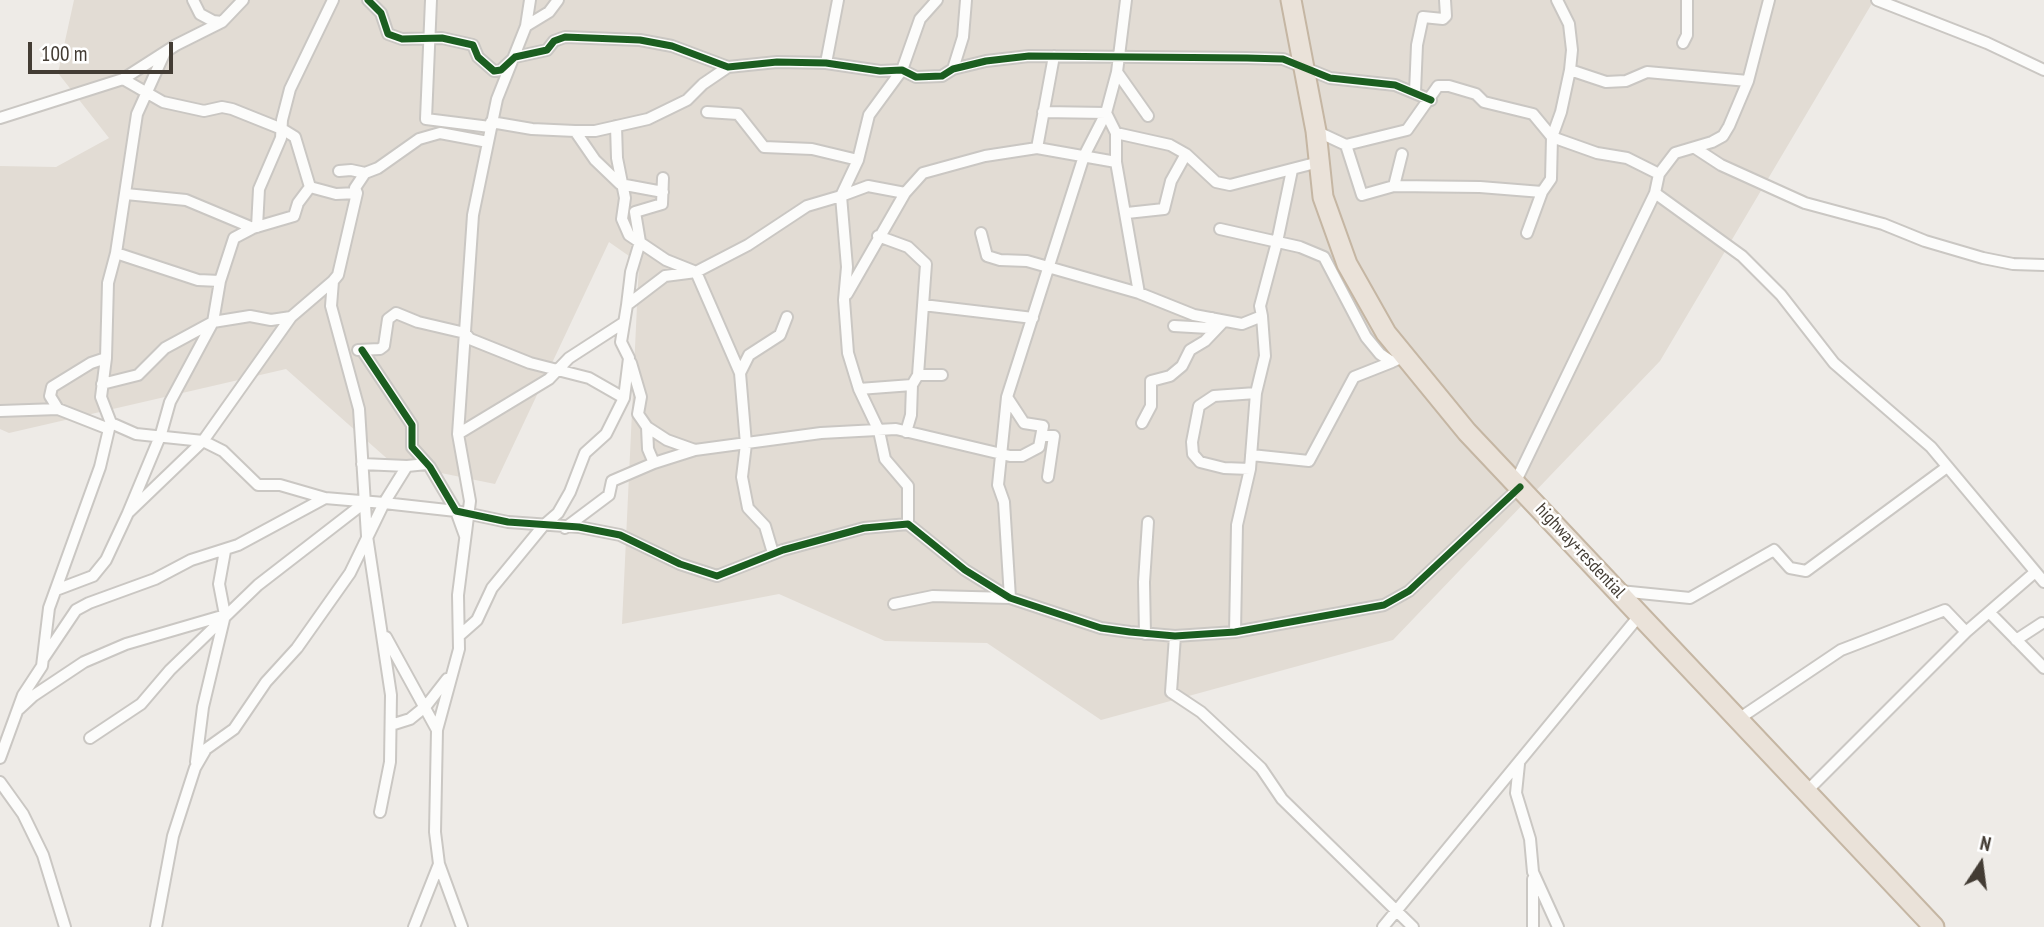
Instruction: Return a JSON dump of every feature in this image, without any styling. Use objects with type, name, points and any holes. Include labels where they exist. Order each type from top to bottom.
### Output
[{"type":"highway","name":"highway+resdential","points":[[1292,0],[1316,131],[1323,197],[1347,264],[1398,359],[1620,591],[1737,720],[1934,927]]},
{"type":"street","points":[[194,0],[201,14],[212,21],[222,22]]},
{"type":"street","points":[[0,118],[123,79],[165,52],[222,22],[243,0]]},
{"type":"street","points":[[255,227],[259,189],[274,158],[290,89],[333,0]]},
{"type":"street","points":[[369,0],[381,13],[388,34],[402,39],[429,37],[473,45],[478,57],[494,71],[501,70],[515,57],[547,50],[554,41],[565,37],[640,40],[671,46],[729,66],[758,62],[826,63],[880,71],[902,70],[916,77],[942,76],[953,69],[986,61],[1054,56],[1283,59],[1330,78],[1395,85],[1431,100]]},
{"type":"street","points":[[431,0],[426,119],[532,130],[575,131],[616,126],[666,112],[729,66]]},
{"type":"street","points":[[461,927],[439,864],[435,832],[438,730],[460,635],[458,595],[470,501],[458,434],[472,224],[490,124],[501,85],[526,26],[530,0]]},
{"type":"street","points":[[526,26],[549,12],[558,0]]},
{"type":"street","points":[[826,63],[838,0]]},
{"type":"street","points":[[908,524],[908,486],[885,459],[879,431],[859,388],[848,353],[844,300],[847,267],[841,196],[858,160],[869,115],[902,70],[920,19],[937,0]]},
{"type":"street","points":[[953,69],[962,37],[966,0]]},
{"type":"street","points":[[1010,598],[1004,502],[998,485],[1007,397],[1084,156],[1106,113],[1117,72],[1126,0]]},
{"type":"street","points":[[1415,92],[1417,45],[1423,18],[1443,19],[1446,16],[1445,0]]},
{"type":"street","points":[[1527,233],[1542,192],[1551,179],[1552,137],[1561,112],[1570,70],[1572,50],[1569,24],[1558,0]]},
{"type":"street","points":[[1683,43],[1687,35],[1686,0]]},
{"type":"street","points":[[1643,164],[1723,136],[1733,119],[1748,80],[1769,0]]},
{"type":"street","points":[[1877,0],[1895,3],[2044,70]]},
{"type":"street","points":[[43,659],[45,625],[100,467],[110,426],[101,397],[106,358],[108,283],[116,253],[137,114],[165,52]]},
{"type":"street","points":[[1037,148],[1054,56]]},
{"type":"street","points":[[1570,70],[1606,82],[1626,81],[1647,72],[1748,80]]},
{"type":"street","points":[[1117,72],[1148,116]]},
{"type":"street","points":[[123,79],[163,102],[204,111],[222,107],[232,109],[282,129],[295,137],[310,187]]},
{"type":"street","points":[[1316,131],[1346,145],[1407,130],[1431,100],[1438,86],[1449,86],[1476,94],[1484,102],[1533,114],[1552,137],[1597,153],[1618,155],[1643,164],[1659,174]]},
{"type":"street","points":[[707,111],[738,114],[764,147],[812,149],[858,160]]},
{"type":"street","points":[[1043,112],[1106,113]]},
{"type":"street","points":[[1106,113],[1116,133],[1116,162],[1139,293]]},
{"type":"street","points":[[616,126],[620,184],[625,198],[622,219],[629,235],[666,260],[696,272],[740,373],[746,444],[743,477],[748,508],[765,526],[773,553]]},
{"type":"street","points":[[575,131],[595,160],[620,184],[663,192]]},
{"type":"street","points":[[339,171],[365,173],[378,168],[419,139],[440,133],[488,142]]},
{"type":"street","points":[[1116,133],[1170,145],[1186,154],[1216,182],[1230,185],[1319,162]]},
{"type":"street","points":[[1346,145],[1362,195],[1394,186],[1480,187],[1542,192]]},
{"type":"street","points":[[844,300],[878,236],[905,193],[923,173],[967,160],[1037,148],[1116,162]]},
{"type":"street","points":[[1695,148],[1721,164],[1805,203],[1883,224],[1983,258],[2013,264],[2044,265]]},
{"type":"street","points":[[0,411],[58,409],[136,434],[161,434],[203,441],[223,451],[258,485],[280,485],[325,498],[456,511],[543,526],[579,527],[620,535],[680,564],[717,576],[773,553],[864,528],[908,524],[965,570],[1010,598],[1101,628],[1175,636],[1235,632],[1384,605],[1409,591],[1518,485],[1655,193],[1659,174],[1675,153]]},
{"type":"street","points":[[1127,213],[1164,209],[1171,181],[1186,154]]},
{"type":"street","points":[[1394,186],[1402,154]]},
{"type":"street","points":[[1235,632],[1233,577],[1237,525],[1250,469],[1256,393],[1265,356],[1260,306],[1278,242],[1292,170]]},
{"type":"street","points":[[128,513],[203,441],[291,317],[334,281],[338,275],[358,193],[355,188],[365,173]]},
{"type":"street","points":[[663,178],[662,204],[635,212],[640,242],[631,272],[621,342],[641,397],[638,414],[647,427],[667,440],[695,450]]},
{"type":"street","points":[[627,304],[665,276],[696,272],[748,245],[807,206],[868,186],[905,193]]},
{"type":"street","points":[[310,187],[336,194],[358,193]]},
{"type":"street","points":[[56,590],[93,576],[106,560],[161,434],[170,402],[213,322],[220,281],[234,238],[255,227],[294,216],[298,203],[310,187]]},
{"type":"street","points":[[1655,193],[1742,256],[1780,295],[1834,363],[1931,447],[2044,583]]},
{"type":"street","points":[[126,194],[186,200],[255,227]]},
{"type":"street","points":[[1220,229],[1278,242],[1324,257],[1366,337],[1380,354],[1398,359]]},
{"type":"street","points":[[981,233],[987,256],[1049,268],[1139,293],[1174,309],[1224,321],[1242,324],[1262,316]]},
{"type":"street","points":[[878,236],[908,247],[926,264],[918,374],[912,386],[911,415],[906,432]]},
{"type":"street","points":[[116,253],[198,280],[220,281]]},
{"type":"street","points":[[334,281],[331,306],[359,409],[367,536],[383,632],[391,725],[390,762],[380,812]]},
{"type":"street","points":[[923,305],[1034,318]]},
{"type":"street","points":[[345,350],[384,346],[388,319],[396,313],[418,322],[466,333],[470,339],[530,363],[589,378],[624,398]]},
{"type":"street","points":[[102,384],[138,375],[165,348],[213,322],[250,316],[271,320],[291,317]]},
{"type":"street","points":[[740,373],[749,355],[780,335],[787,317]]},
{"type":"street","points":[[1174,327],[1209,328],[1212,318]]},
{"type":"street","points":[[1142,423],[1151,406],[1151,381],[1170,376],[1182,366],[1189,350],[1205,341],[1224,321]]},
{"type":"street","points":[[458,434],[549,379],[556,369],[623,323]]},
{"type":"street","points":[[362,350],[412,425],[412,447],[456,511],[466,538]]},
{"type":"street","points":[[58,409],[50,396],[52,387],[91,363],[106,358]]},
{"type":"street","points":[[460,635],[477,620],[492,588],[543,526],[558,513],[569,496],[585,453],[606,433],[624,398],[629,358]]},
{"type":"street","points":[[1251,455],[1309,461],[1354,377],[1398,359]]},
{"type":"street","points":[[918,374],[942,375]]},
{"type":"street","points":[[859,388],[912,386]]},
{"type":"street","points":[[1250,469],[1224,468],[1200,462],[1193,454],[1192,442],[1199,406],[1214,396],[1256,393]]},
{"type":"street","points":[[565,528],[609,495],[612,481],[654,463],[695,450],[821,433],[879,431],[906,432],[1022,456],[1039,447],[1043,426],[1024,423],[1007,397]]},
{"type":"street","points":[[647,427],[648,449],[654,463]]},
{"type":"street","points":[[1043,436],[1054,436],[1048,477]]},
{"type":"street","points":[[362,464],[426,464]]},
{"type":"street","points":[[156,927],[173,836],[195,768],[206,748],[233,729],[266,682],[297,648],[350,573],[384,503],[407,466]]},
{"type":"street","points":[[1620,591],[1690,598],[1774,550],[1790,568],[1806,571],[1947,467]]},
{"type":"street","points":[[0,758],[18,710],[43,659],[76,610],[191,561],[225,551],[325,498]]},
{"type":"street","points":[[90,738],[141,704],[225,615],[258,585],[364,503]]},
{"type":"street","points":[[1145,634],[1144,582],[1148,522]]},
{"type":"street","points":[[195,768],[202,708],[225,615],[219,584],[225,551]]},
{"type":"street","points":[[1806,792],[1966,632],[2034,573]]},
{"type":"street","points":[[894,604],[933,596],[1010,598]]},
{"type":"street","points":[[1737,720],[1841,650],[1945,610],[1966,632]]},
{"type":"street","points":[[1989,612],[2044,668]]},
{"type":"street","points":[[18,710],[33,696],[84,662],[126,645],[225,615]]},
{"type":"street","points":[[1383,927],[1639,615]]},
{"type":"street","points":[[2016,640],[2042,623]]},
{"type":"street","points":[[383,632],[438,730]]},
{"type":"street","points":[[1175,636],[1171,692],[1201,712],[1261,768],[1282,799],[1398,910],[1412,927]]},
{"type":"street","points":[[391,725],[410,719],[426,706],[452,673]]},
{"type":"street","points":[[1520,762],[1516,793],[1530,839],[1533,927]]},
{"type":"street","points":[[0,782],[23,814],[43,855],[65,927]]},
{"type":"street","points":[[414,927],[439,864]]},
{"type":"street","points":[[1533,872],[1558,927]]},
{"type":"shaded area","points":[[74,0],[1874,0],[1660,361],[1393,640],[1101,720],[987,643],[885,641],[779,594],[622,624],[639,263],[609,242],[495,484],[392,463],[286,369],[9,433],[0,429],[0,166],[56,167],[109,138],[58,73]]},
{"type":"cycle path","points":[[368,0],[381,13],[388,34],[402,39],[442,38],[473,45],[478,57],[494,71],[501,70],[515,57],[547,50],[554,41],[565,37],[640,40],[672,46],[728,67],[777,62],[826,63],[880,71],[902,70],[916,77],[942,76],[953,69],[986,61],[1029,56],[1283,59],[1330,78],[1395,85],[1431,100]]},
{"type":"cycle path","points":[[362,350],[412,425],[412,447],[430,467],[456,511],[508,522],[579,527],[620,535],[680,564],[717,576],[783,550],[864,528],[908,524],[965,570],[1010,598],[1101,628],[1130,632],[1175,636],[1235,632],[1384,605],[1409,591],[1520,487]]}]
